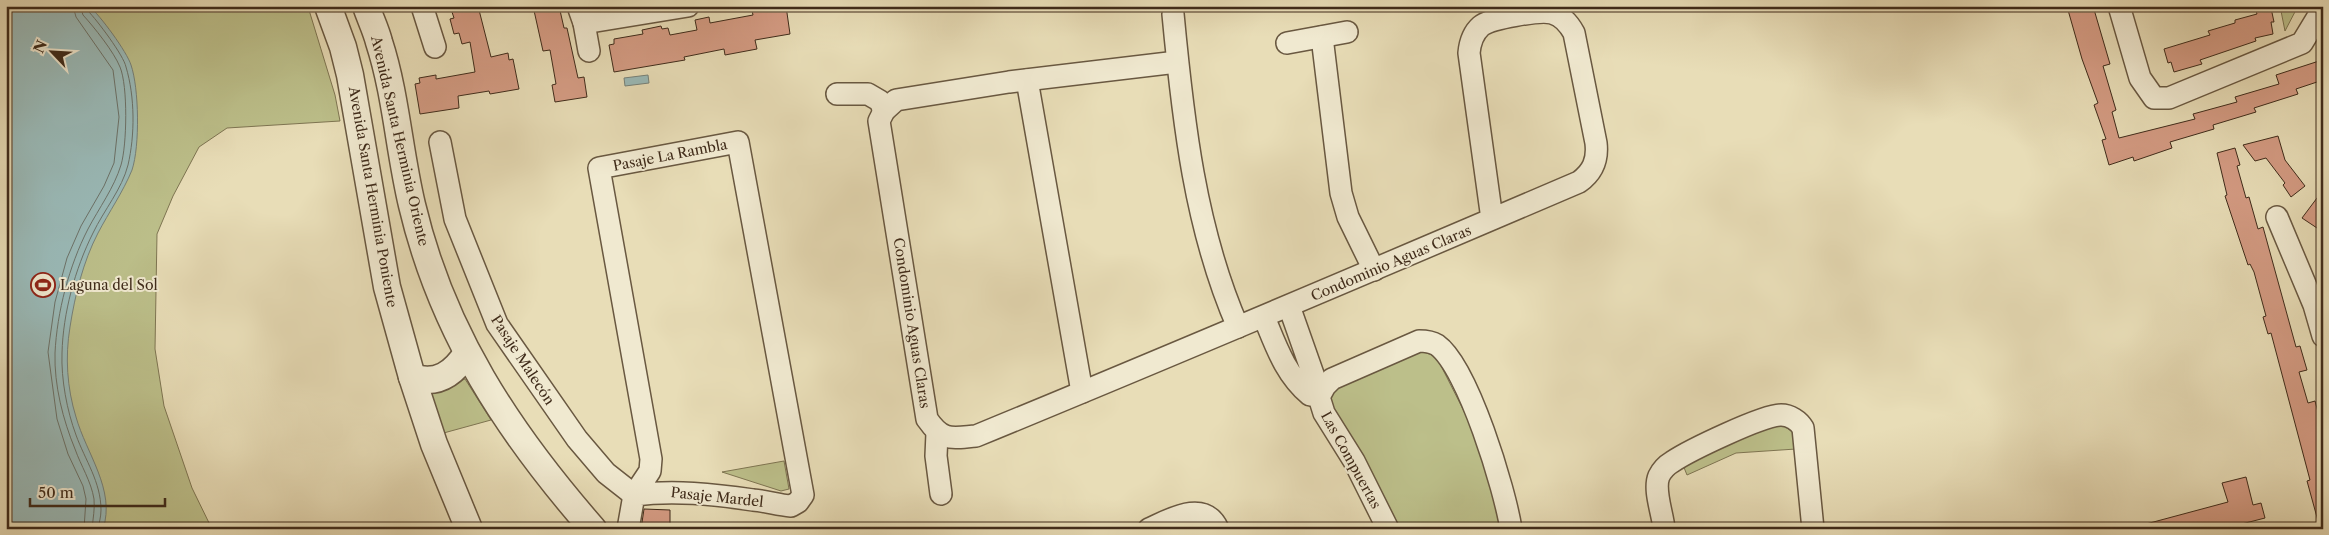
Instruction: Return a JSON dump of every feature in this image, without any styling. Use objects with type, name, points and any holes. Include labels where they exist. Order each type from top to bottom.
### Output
[{"type":"street","name":"Avenida Santa Herminia Poniente","points":[[328,6],[343,47],[350,75],[387,287],[412,377],[434,444],[469,529]]},
{"type":"street","name":"Avenida Santa Herminia Oriente","points":[[366,6],[380,42],[390,83],[412,204],[442,302],[467,353],[512,428],[538,464],[593,529]]},
{"type":"street","points":[[422,6],[435,47]]},
{"type":"street","points":[[589,51],[581,15],[688,6]]},
{"type":"street","points":[[2119,6],[2140,78],[2154,98],[2169,98],[2302,43],[2321,13]]},
{"type":"street","name":"Condominio Aguas Claras","points":[[884,111],[879,121],[927,419],[937,434],[954,438],[976,436],[1264,317],[1579,182],[1589,174],[1596,160],[1596,143],[1574,33],[1566,21],[1554,13],[1538,12],[1488,22],[1477,30],[1470,44],[1469,53],[1492,219]]},
{"type":"street","points":[[1173,14],[1195,181],[1204,227],[1223,293],[1238,327]]},
{"type":"street","points":[[1287,43],[1347,32]]},
{"type":"street","points":[[1322,37],[1341,193],[1348,217],[1374,270]]},
{"type":"street","points":[[837,94],[868,94],[880,101],[884,111],[896,100],[1018,81],[1178,62]]},
{"type":"street","points":[[1018,81],[1082,392]]},
{"type":"street","name":"Pasaje Malecón","points":[[440,142],[455,219],[497,324],[577,439],[606,472],[634,495]]},
{"type":"street","name":"Pasaje La Rambla","points":[[634,495],[650,471],[651,460],[599,168],[738,142],[804,491],[798,502]]},
{"type":"street","points":[[2278,217],[2319,298],[2323,336]]},
{"type":"street","points":[[1264,317],[1284,366],[1291,377],[1310,395],[1320,394],[1289,306]]},
{"type":"street","name":"Las Compuertas","points":[[1388,529],[1354,461],[1324,413],[1320,404],[1320,394],[1332,379],[1414,342],[1426,341],[1438,346],[1447,357],[1463,385],[1482,428],[1504,497],[1511,529]]},
{"type":"street","points":[[412,377],[425,380],[442,378],[456,369],[467,353]]},
{"type":"street","points":[[1664,529],[1658,483],[1659,476],[1668,465],[1760,420],[1783,415],[1795,419],[1804,428],[1812,529]]},
{"type":"street","points":[[937,434],[936,456],[941,494]]},
{"type":"street","name":"Pasaje Mardel","points":[[634,495],[660,492],[692,493],[723,495],[791,506],[798,502]]},
{"type":"street","points":[[628,529],[634,495]]},
{"type":"street","points":[[1149,529],[1187,512],[1204,514],[1214,521],[1218,529]]},
{"type":"green space","name":"Laguna del Sol","points":[[6,6],[306,6],[309,10],[335,95],[340,121],[227,128],[199,147],[173,196],[157,234],[155,349],[164,406],[192,488],[212,529],[6,529]]},
{"type":"green space","points":[[2280,6],[2298,6],[2285,31]]},
{"type":"green space","points":[[1419,351],[1436,356],[1472,427],[1496,505],[1500,529],[1398,529],[1366,462],[1330,405],[1329,393],[1332,389]]},
{"type":"green space","points":[[465,379],[491,420],[440,434],[427,395]]},
{"type":"green space","points":[[1774,424],[1784,426],[1794,433],[1796,449],[1736,453],[1687,475],[1683,465]]},
{"type":"green space","points":[[784,461],[789,489],[781,491],[722,472]]},
{"type":"water","name":"Laguna del Sol","points":[[6,6],[89,6],[100,17],[119,43],[131,65],[134,75],[138,117],[135,160],[120,194],[98,233],[84,267],[74,303],[68,350],[69,384],[73,406],[103,486],[106,500],[103,529],[6,529]]},
{"type":"water","points":[[648,75],[649,83],[625,86],[624,78]]},
{"type":"building","points":[[450,6],[478,6],[491,57],[508,53],[509,60],[513,59],[519,89],[490,94],[489,91],[458,96],[459,108],[420,114],[415,84],[420,83],[419,78],[436,75],[436,79],[475,72],[470,42],[462,44],[459,33],[454,34],[450,19],[454,18]]},
{"type":"building","points":[[533,6],[559,6],[564,28],[567,28],[578,78],[584,77],[587,97],[555,102],[552,85],[556,84],[550,50],[543,51]]},
{"type":"building","points":[[751,6],[786,6],[790,34],[755,40],[757,49],[725,55],[724,49],[684,57],[685,60],[614,72],[609,45],[614,44],[614,39],[643,34],[642,30],[661,26],[662,29],[668,28],[670,35],[697,30],[695,20],[709,17],[710,23],[753,15]]},
{"type":"building","points":[[2082,6],[2093,6],[2110,64],[2103,66],[2116,110],[2112,112],[2119,138],[2195,119],[2193,114],[2237,102],[2235,97],[2279,84],[2276,75],[2319,61],[2323,80],[2296,89],[2298,94],[2254,108],[2256,112],[2213,125],[2214,129],[2170,142],[2172,148],[2134,161],[2133,157],[2109,165],[2102,140],[2106,139],[2094,105],[2098,103],[2082,59],[2068,10]]},
{"type":"building","points":[[2271,8],[2274,22],[2271,22],[2273,34],[2255,38],[2256,41],[2200,60],[2202,64],[2174,72],[2171,62],[2168,63],[2164,49],[2210,35],[2208,31],[2235,23],[2235,20],[2257,14],[2256,11]]},
{"type":"building","points":[[2278,136],[2285,160],[2305,186],[2291,197],[2283,185],[2285,183],[2266,158],[2255,161],[2243,145]]},
{"type":"building","points":[[2235,148],[2240,165],[2237,166],[2246,198],[2249,197],[2258,229],[2263,227],[2296,347],[2300,346],[2307,370],[2299,372],[2308,403],[2315,401],[2323,431],[2323,520],[2318,521],[2307,481],[2310,480],[2271,333],[2268,334],[2263,317],[2266,316],[2254,272],[2250,264],[2248,265],[2225,196],[2227,195],[2217,153]]},
{"type":"building","points":[[2323,190],[2323,220],[2317,228],[2302,218]]},
{"type":"building","points":[[2246,477],[2253,505],[2261,503],[2265,518],[2222,529],[2146,529],[2146,524],[2228,502],[2222,483]]},
{"type":"building","points":[[644,509],[670,510],[670,529],[641,529]]},
{"type":"place","name":"Laguna del Sol","points":[[43,285]]}]
